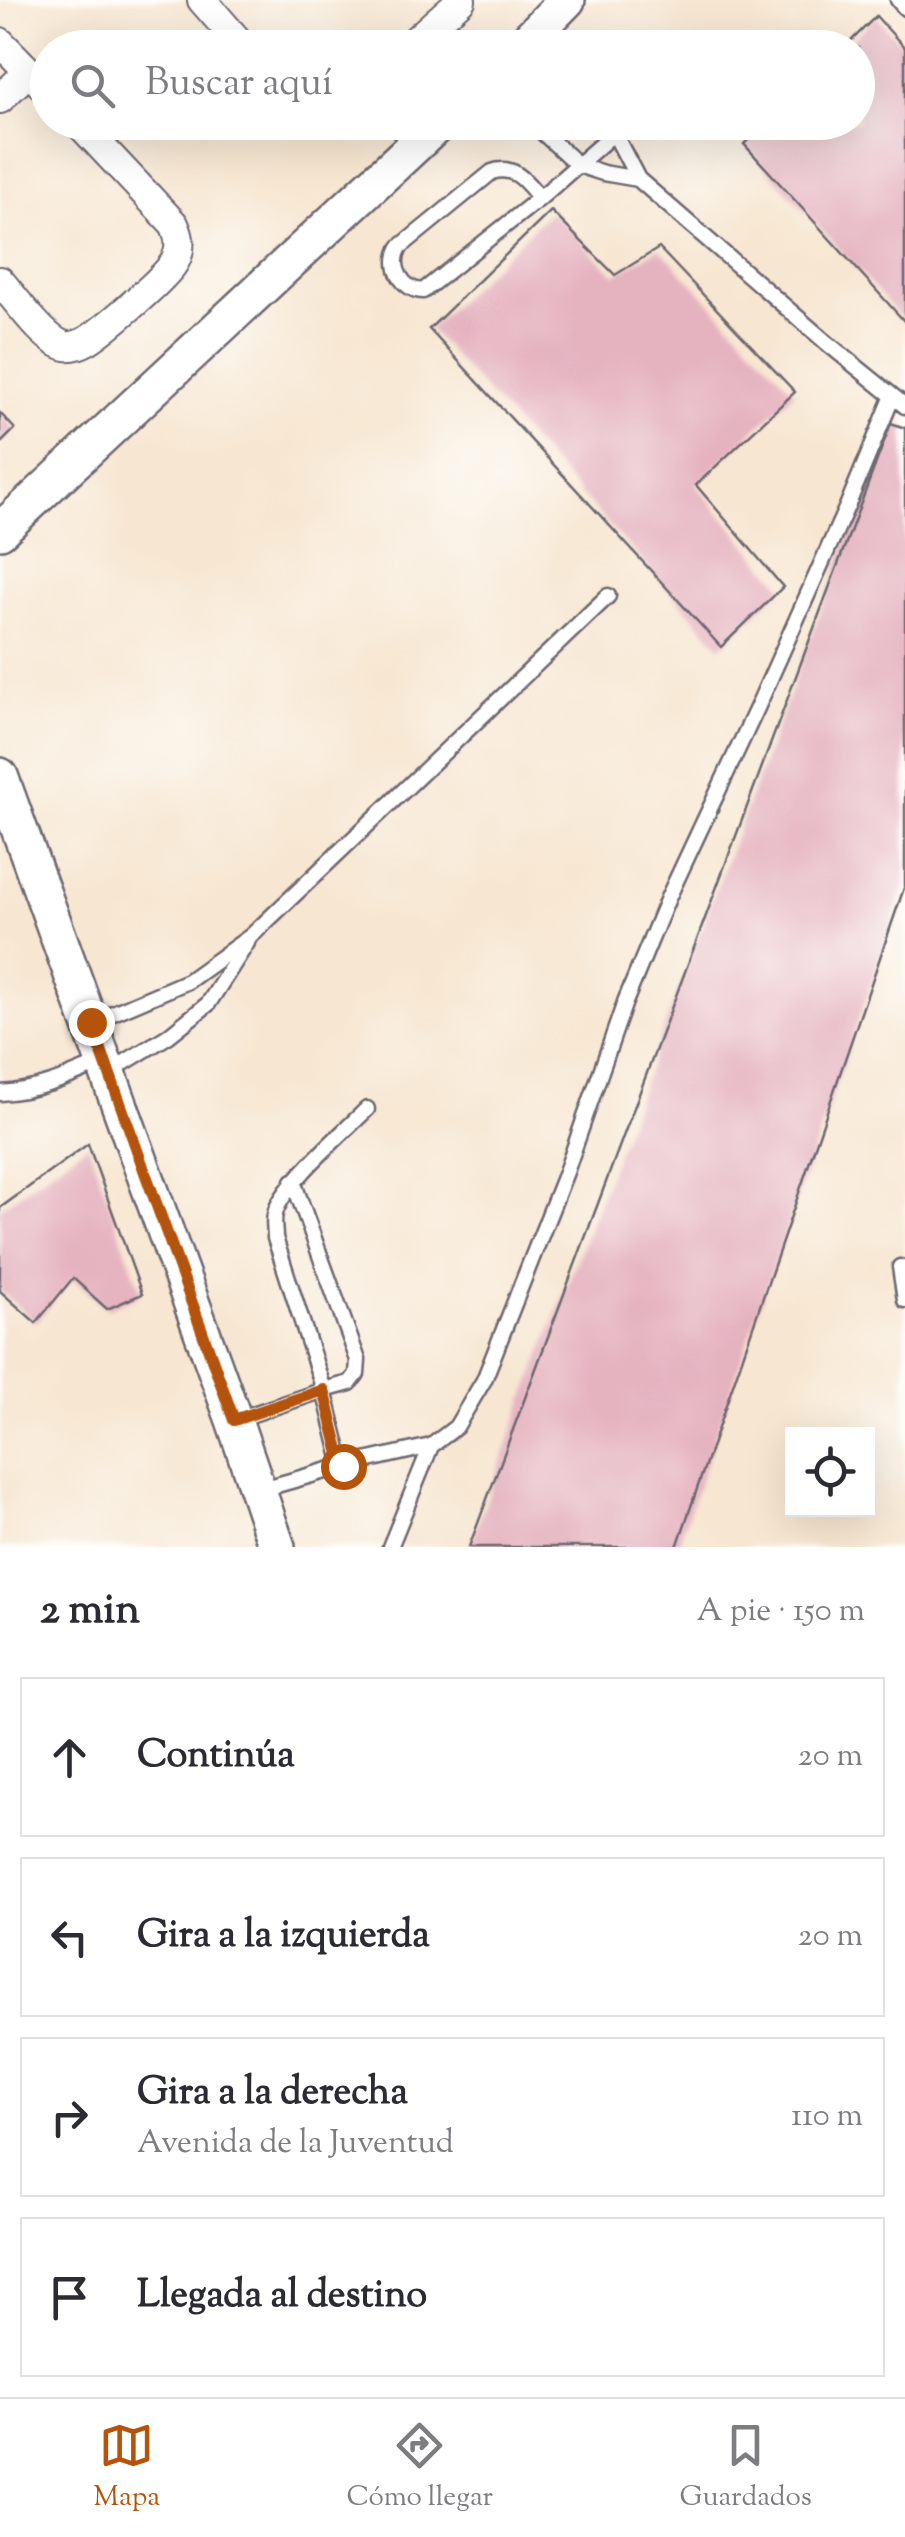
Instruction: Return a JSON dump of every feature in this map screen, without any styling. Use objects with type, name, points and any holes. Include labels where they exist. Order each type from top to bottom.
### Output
[{"type":"street","points":[[202,0],[228,30]]},
{"type":"street","points":[[543,30],[568,0]]},
{"type":"street","points":[[425,30],[453,3]]},
{"type":"street","points":[[0,42],[30,73]]},
{"type":"street","points":[[0,99],[30,85]]},
{"type":"street","points":[[0,281],[50,338],[73,347],[102,329],[175,262],[180,237],[174,224],[95,140]]},
{"type":"street","points":[[0,531],[421,140]]},
{"type":"street","points":[[0,776],[277,1547]]},
{"type":"lane","points":[[898,0],[905,8]]},
{"type":"lane","points":[[551,140],[578,165],[638,180]]},
{"type":"lane","points":[[540,198],[514,172],[492,172],[400,247],[394,258],[395,267],[408,286],[423,291],[540,198],[600,140]]},
{"type":"lane","points":[[258,1490],[431,1446],[456,1427],[484,1380],[566,1172],[625,1002],[668,898],[848,504],[899,402],[638,180],[616,140]]},
{"type":"lane","points":[[91,1022],[188,981],[251,936],[608,596]]},
{"type":"lane","points":[[0,1094],[26,1092],[106,1067],[168,1036],[208,1004],[251,936]]},
{"type":"lane","points":[[343,1466],[324,1390],[275,1238],[274,1215],[293,1181],[367,1109]]},
{"type":"lane","points":[[234,1420],[350,1383],[358,1374],[358,1360],[293,1181]]},
{"type":"lane","points":[[900,1268],[905,1300]]},
{"type":"lane","points":[[390,1547],[431,1446]]},
{"type":"building","points":[[876,16],[905,48],[905,322],[744,144],[748,140],[875,140],[875,30],[862,30]]},
{"type":"building","points":[[551,211],[615,275],[659,248],[795,392],[696,485],[783,587],[721,647],[429,329]]},
{"type":"building","points":[[0,413],[15,429],[0,444]]},
{"type":"building","points":[[891,423],[905,428],[905,885],[677,1547],[469,1547]]},
{"type":"building","points":[[88,1144],[142,1294],[107,1309],[73,1278],[36,1323],[0,1291],[0,1208]]},
{"type":"route","points":[[91,1022],[234,1420],[324,1390],[343,1466]]}]
